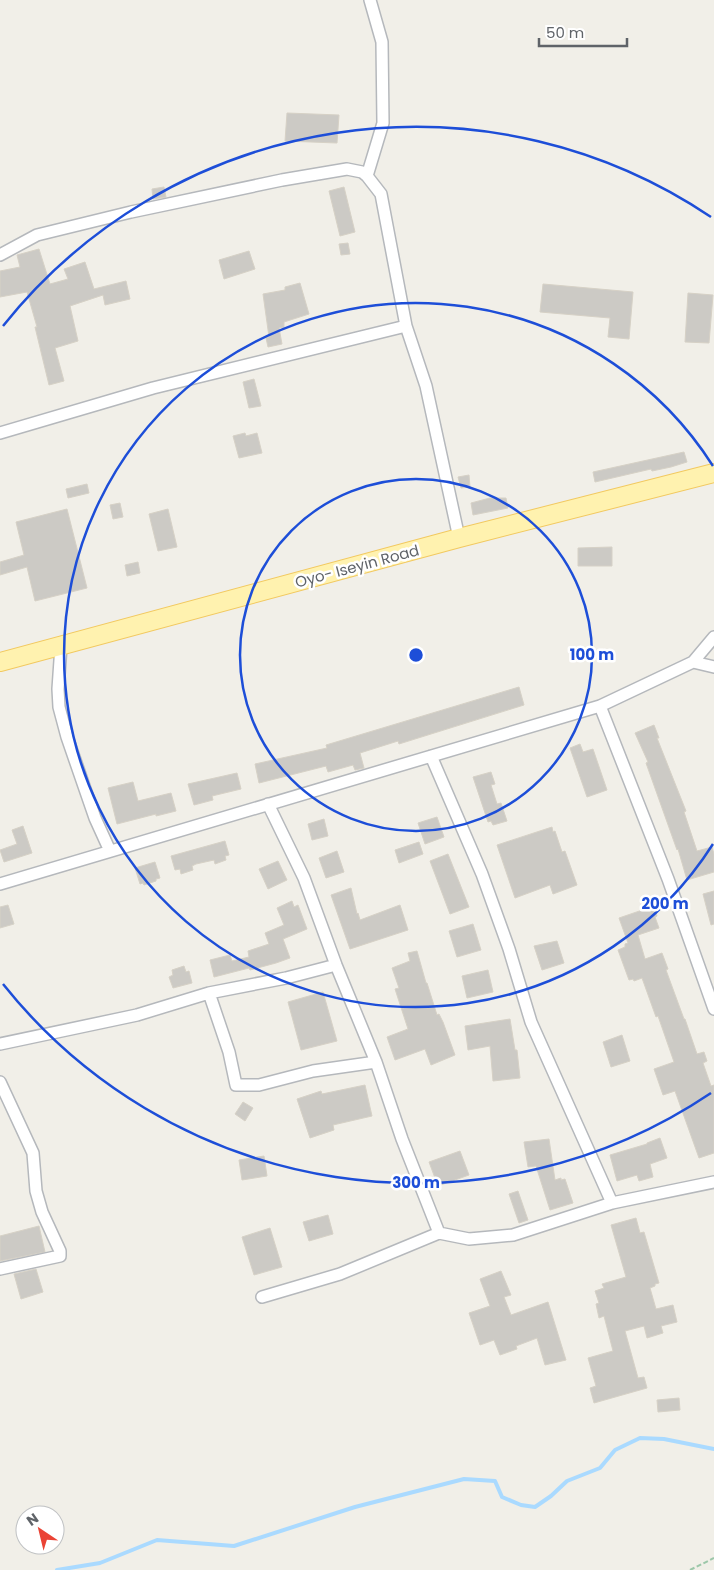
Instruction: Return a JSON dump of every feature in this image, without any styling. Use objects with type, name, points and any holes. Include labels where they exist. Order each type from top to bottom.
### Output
[{"type":"main road","name":"Oyo- Iseyin Road","points":[[0,662],[460,538],[714,473]]},
{"type":"street","points":[[367,176],[382,124],[382,42],[370,0]]},
{"type":"street","points":[[0,255],[37,235],[131,212],[282,180],[347,169],[362,172],[381,194],[406,326],[426,386],[460,538]]},
{"type":"street","points":[[0,433],[154,388],[406,326]]},
{"type":"street","points":[[0,884],[600,706],[694,662],[714,637]]},
{"type":"street","points":[[61,646],[58,689],[67,737],[95,818],[110,851]]},
{"type":"street","points":[[694,662],[714,667]]},
{"type":"street","points":[[600,706],[668,879],[714,1010]]},
{"type":"street","points":[[431,756],[482,874],[509,949],[532,1022],[612,1204]]},
{"type":"street","points":[[268,804],[304,878],[336,965],[376,1062],[402,1139],[439,1233]]},
{"type":"street","points":[[0,1044],[137,1015],[210,993],[286,978],[336,965]]},
{"type":"street","points":[[210,993],[229,1052],[236,1085],[259,1085],[313,1071],[376,1062]]},
{"type":"street","points":[[0,1082],[33,1153],[36,1191],[42,1212],[60,1251],[60,1256],[0,1269]]},
{"type":"street","points":[[262,1297],[340,1274],[439,1233],[469,1239],[513,1236],[612,1204],[714,1182]]},
{"type":"path","points":[[690,1570],[714,1558]]},
{"type":"building","points":[[287,113],[339,115],[337,143],[285,141]]},
{"type":"building","points":[[164,187],[166,197],[153,199],[152,189]]},
{"type":"building","points":[[344,187],[355,232],[340,236],[329,191]]},
{"type":"building","points":[[348,243],[350,254],[341,255],[339,244]]},
{"type":"building","points":[[39,249],[50,284],[68,279],[64,269],[85,262],[94,289],[126,281],[130,299],[105,305],[103,295],[70,306],[78,341],[55,348],[64,381],[49,385],[35,327],[37,327],[27,292],[0,297],[0,271],[20,267],[17,255]]},
{"type":"building","points":[[249,251],[255,269],[224,279],[219,260]]},
{"type":"building","points":[[300,283],[309,314],[284,322],[284,327],[279,328],[282,344],[268,347],[266,338],[269,337],[263,294],[285,290],[285,287]]},
{"type":"building","points":[[543,284],[633,292],[629,339],[608,337],[610,318],[540,312]]},
{"type":"building","points":[[688,293],[713,295],[709,343],[685,342]]},
{"type":"building","points":[[254,379],[261,406],[249,408],[243,382]]},
{"type":"building","points":[[245,433],[246,436],[257,433],[262,453],[239,458],[233,436]]},
{"type":"building","points":[[684,452],[687,462],[595,482],[593,472]]},
{"type":"building","points":[[469,475],[470,487],[461,488],[458,477]]},
{"type":"building","points":[[87,484],[89,493],[68,498],[66,489]]},
{"type":"building","points":[[490,498],[506,498],[508,508],[473,515],[471,503]]},
{"type":"building","points":[[120,503],[123,517],[113,519],[110,505]]},
{"type":"building","points":[[67,509],[87,588],[35,601],[27,567],[0,575],[0,562],[24,555],[16,522]]},
{"type":"building","points":[[168,509],[177,547],[158,551],[149,514]]},
{"type":"building","points":[[612,547],[612,566],[578,566],[578,548]]},
{"type":"building","points":[[138,562],[140,573],[127,576],[125,565]]},
{"type":"building","points":[[519,687],[524,705],[399,744],[398,741],[360,753],[364,768],[355,770],[353,765],[328,772],[326,766],[259,783],[255,764],[327,748],[326,745]]},
{"type":"building","points":[[654,725],[659,738],[657,738],[686,811],[684,812],[697,851],[712,847],[714,872],[687,880],[678,849],[646,763],[648,762],[635,733]]},
{"type":"building","points":[[580,744],[583,752],[593,749],[607,790],[587,797],[570,748]]},
{"type":"building","points":[[491,772],[495,784],[491,785],[497,804],[501,803],[507,821],[493,825],[491,821],[488,822],[473,777]]},
{"type":"building","points":[[237,773],[241,789],[212,796],[213,800],[194,805],[188,784]]},
{"type":"building","points":[[133,782],[138,801],[171,793],[176,811],[117,824],[108,788]]},
{"type":"building","points":[[437,817],[444,837],[425,844],[418,823]]},
{"type":"building","points":[[324,819],[328,836],[312,840],[308,824]]},
{"type":"building","points":[[23,826],[32,853],[4,862],[0,850],[17,844],[12,830]]},
{"type":"building","points":[[552,827],[562,852],[565,851],[577,885],[553,894],[550,885],[515,898],[497,845]]},
{"type":"building","points":[[225,841],[229,855],[225,856],[226,860],[215,864],[214,860],[196,864],[192,866],[193,870],[181,874],[180,869],[175,870],[171,856]]},
{"type":"building","points":[[419,842],[423,854],[399,863],[395,850]]},
{"type":"building","points":[[337,851],[344,872],[326,878],[319,858]]},
{"type":"building","points":[[448,854],[469,907],[450,914],[430,861]]},
{"type":"building","points":[[278,861],[287,880],[268,889],[259,869]]},
{"type":"building","points":[[155,862],[160,878],[144,885],[143,883],[140,884],[135,868]]},
{"type":"building","points":[[351,888],[360,920],[400,905],[408,930],[350,949],[331,895]]},
{"type":"building","points":[[714,891],[714,924],[711,925],[703,894]]},
{"type":"building","points":[[292,901],[294,907],[298,905],[307,929],[283,939],[290,958],[250,970],[249,968],[214,977],[210,960],[230,955],[232,961],[249,957],[248,951],[269,944],[265,933],[284,925],[277,908]]},
{"type":"building","points":[[8,905],[14,924],[0,928],[0,907]]},
{"type":"building","points":[[654,906],[659,928],[638,935],[645,959],[662,953],[668,969],[666,970],[697,1054],[704,1052],[707,1061],[703,1063],[711,1086],[714,1085],[714,1153],[699,1158],[675,1091],[663,1095],[654,1069],[674,1062],[658,1016],[656,1017],[642,978],[634,981],[633,979],[629,980],[618,950],[625,947],[625,944],[628,943],[619,918]]},
{"type":"building","points":[[473,924],[481,950],[457,957],[449,931]]},
{"type":"building","points":[[557,941],[564,963],[542,970],[534,946]]},
{"type":"building","points":[[417,951],[437,1015],[439,1014],[443,1022],[455,1055],[431,1065],[425,1049],[395,1060],[387,1037],[408,1029],[395,989],[399,988],[392,968],[410,961],[408,953]]},
{"type":"building","points":[[184,966],[186,972],[189,971],[192,983],[173,988],[169,977],[173,975],[172,970]]},
{"type":"building","points":[[488,970],[493,992],[467,998],[462,976]]},
{"type":"building","points":[[323,992],[337,1041],[301,1050],[288,1002]]},
{"type":"building","points":[[510,1019],[515,1050],[517,1050],[520,1078],[493,1081],[490,1046],[468,1050],[465,1026]]},
{"type":"building","points":[[622,1035],[630,1061],[611,1067],[603,1042]]},
{"type":"building","points":[[365,1085],[372,1116],[333,1125],[334,1130],[310,1138],[297,1099],[321,1091],[322,1094]]},
{"type":"building","points":[[243,1102],[253,1108],[245,1121],[235,1114]]},
{"type":"building","points":[[660,1138],[667,1158],[650,1164],[653,1177],[639,1181],[637,1175],[617,1181],[610,1155]]},
{"type":"building","points":[[549,1139],[555,1180],[565,1179],[573,1203],[550,1210],[536,1166],[528,1167],[524,1142]]},
{"type":"building","points":[[460,1151],[469,1175],[438,1186],[429,1162]]},
{"type":"building","points":[[264,1156],[267,1176],[242,1180],[239,1160]]},
{"type":"building","points":[[518,1191],[528,1220],[519,1223],[509,1194]]},
{"type":"building","points":[[328,1215],[333,1234],[309,1241],[303,1222]]},
{"type":"building","points":[[636,1218],[640,1233],[644,1232],[659,1283],[650,1288],[656,1309],[673,1305],[677,1322],[661,1326],[663,1333],[647,1338],[644,1326],[625,1331],[638,1378],[644,1377],[647,1388],[594,1403],[590,1388],[596,1386],[588,1358],[613,1351],[604,1316],[599,1318],[596,1304],[599,1303],[595,1291],[604,1288],[602,1284],[626,1277],[611,1225]]},
{"type":"building","points":[[39,1226],[45,1252],[0,1261],[0,1236]]},
{"type":"building","points":[[270,1228],[282,1267],[254,1275],[242,1237]]},
{"type":"building","points":[[36,1269],[43,1292],[21,1299],[14,1274]]},
{"type":"building","points":[[501,1271],[511,1295],[504,1297],[511,1315],[548,1302],[566,1360],[545,1365],[537,1338],[516,1346],[517,1349],[500,1355],[494,1340],[480,1345],[469,1313],[490,1306],[480,1279]]},
{"type":"building","points":[[679,1398],[680,1410],[658,1412],[657,1400]]},
{"type":"waterway","points":[[57,1570],[100,1563],[157,1540],[234,1546],[355,1507],[464,1479],[495,1481],[502,1497],[521,1505],[535,1507],[551,1496],[567,1481],[600,1468],[615,1450],[640,1438],[664,1439],[714,1449]]}]
